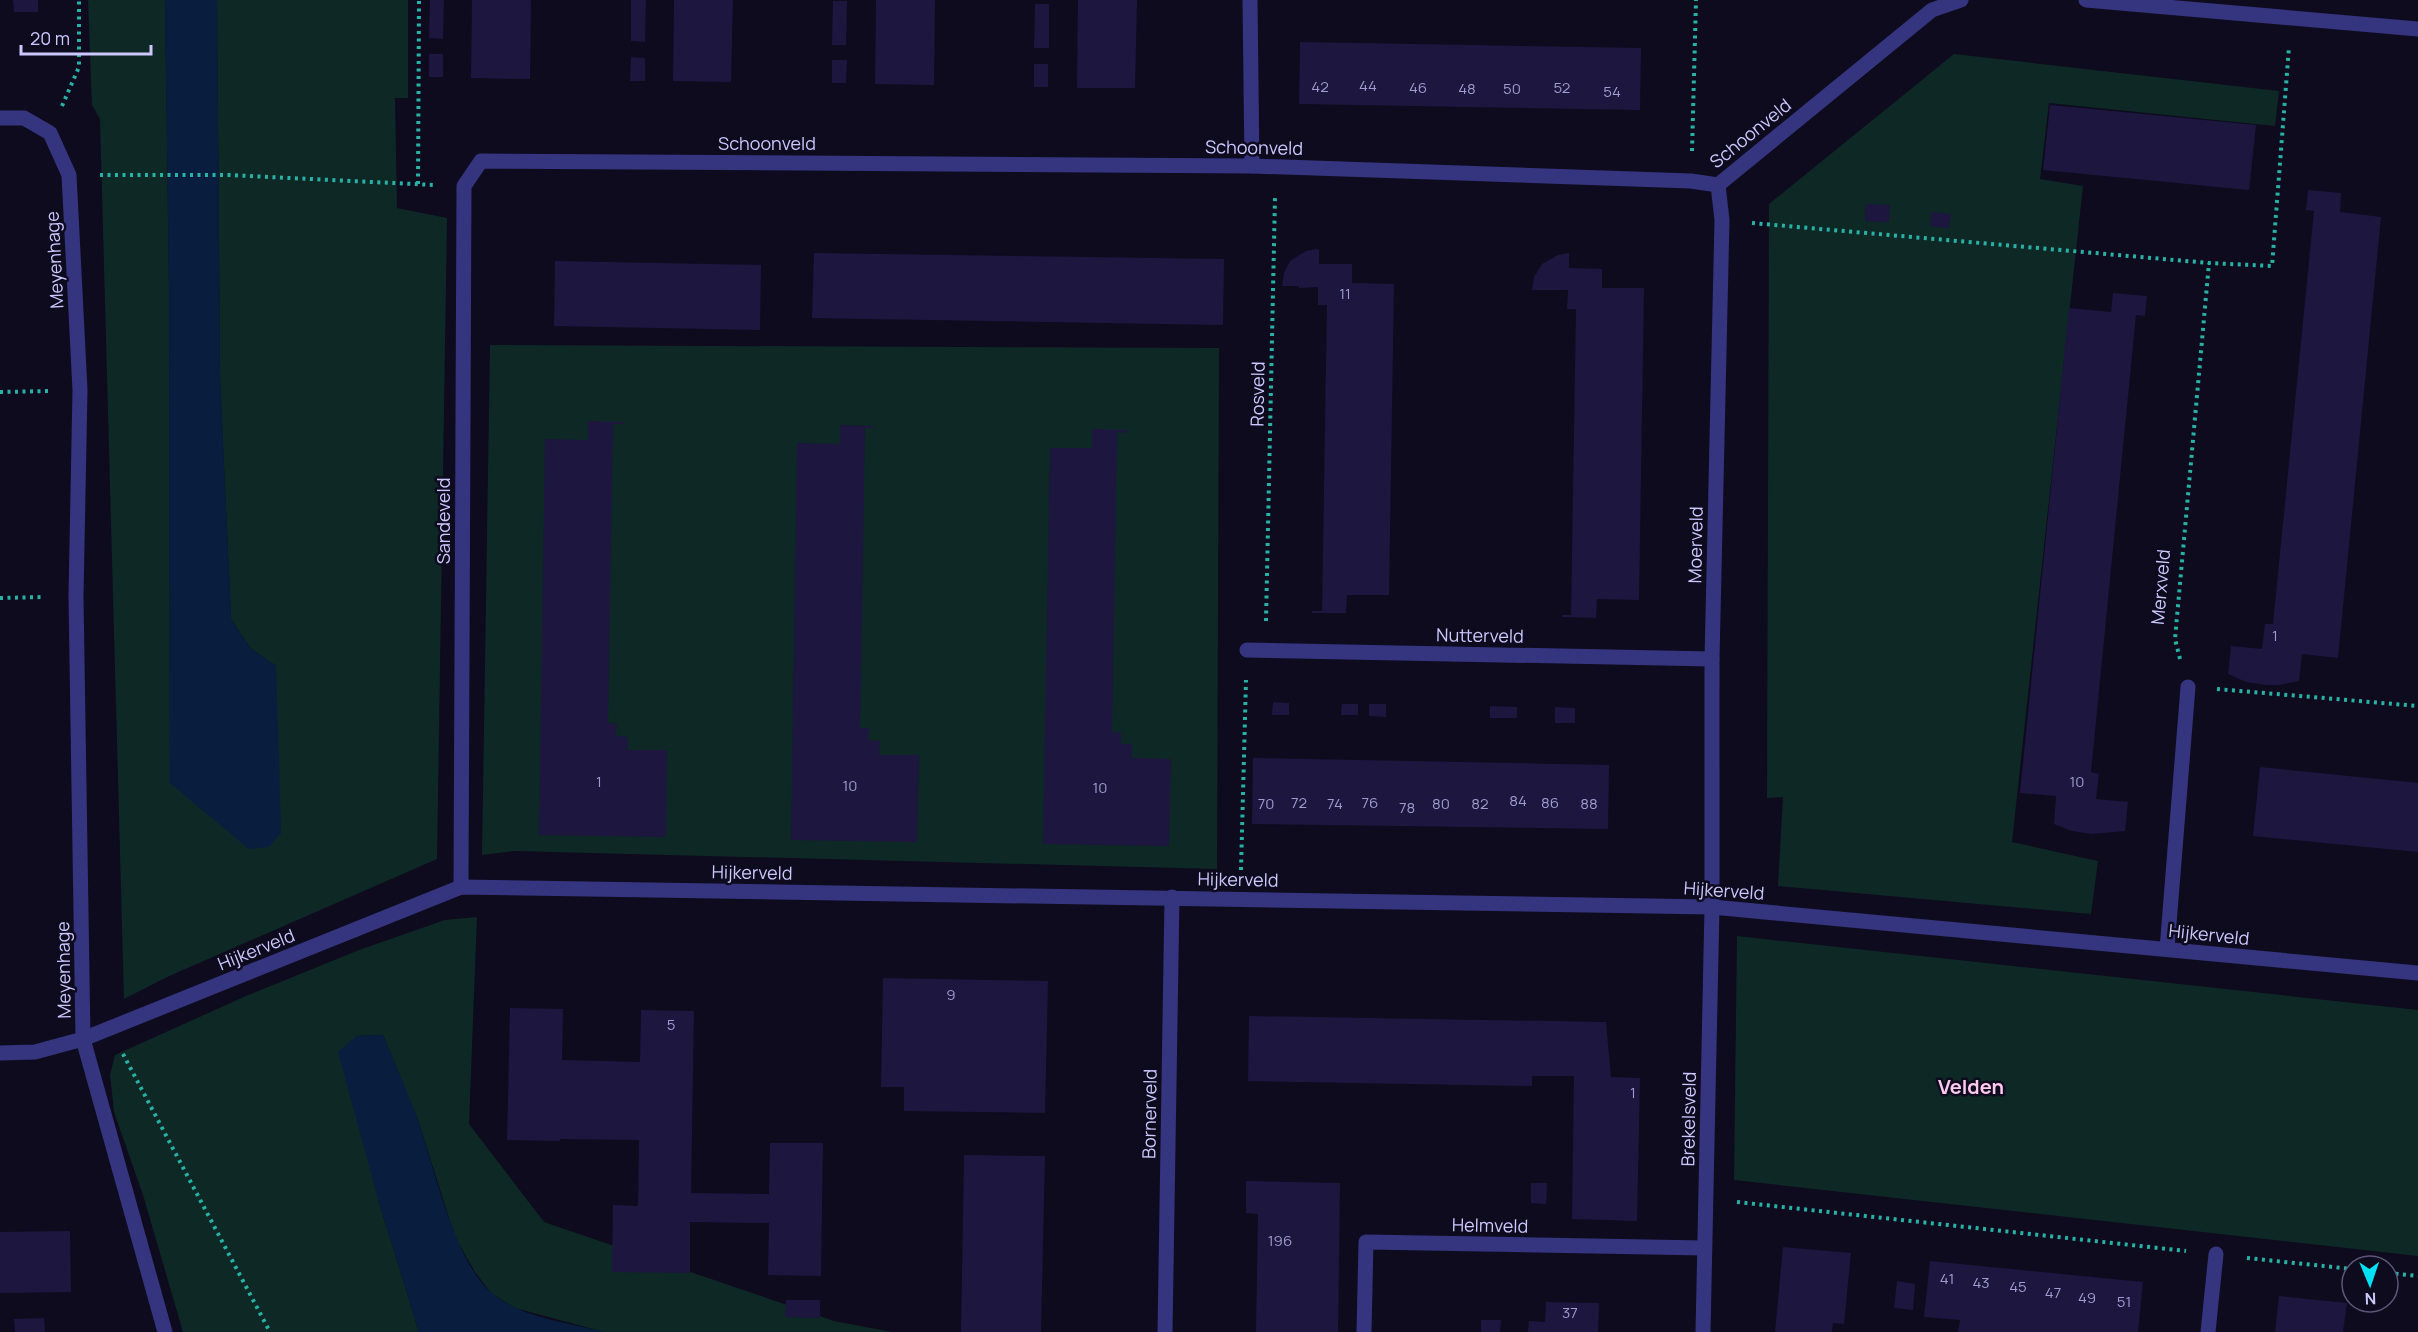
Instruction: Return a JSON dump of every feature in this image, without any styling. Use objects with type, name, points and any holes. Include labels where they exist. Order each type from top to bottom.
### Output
[{"type":"street","points":[[1250,0],[1252,166]]},
{"type":"street","name":"Schoonveld","points":[[481,161],[1252,166],[1691,182],[1718,185],[1932,10],[1961,0]]},
{"type":"street","points":[[2086,0],[2291,16],[2418,29]]},
{"type":"street","points":[[2291,16],[2293,0]]},
{"type":"street","points":[[0,118],[24,118],[50,133]]},
{"type":"street","name":"Meyenhage","points":[[50,133],[69,175],[80,390],[76,597],[83,1039],[165,1332]]},
{"type":"street","name":"Sandeveld","points":[[461,887],[464,186],[481,161]]},
{"type":"street","name":"Moerveld","points":[[1712,907],[1712,660],[1722,220],[1718,185]]},
{"type":"street","name":"Nutterveld","points":[[1247,650],[1712,660]]},
{"type":"street","points":[[2167,949],[2188,687]]},
{"type":"street","name":"Hijkerveld","points":[[0,1053],[35,1052],[83,1039],[461,887],[1712,907],[2418,973]]},
{"type":"street","name":"Bornerveld","points":[[1165,1332],[1172,897]]},
{"type":"street","name":"Brekelsveld","points":[[1703,1332],[1712,907]]},
{"type":"street","name":"Helmveld","points":[[1364,1332],[1366,1242],[1704,1248]]},
{"type":"street","points":[[2208,1332],[2216,1254]]},
{"type":"path","points":[[50,133],[79,66],[79,0]]},
{"type":"path","points":[[69,175],[228,175],[417,184],[419,0]]},
{"type":"path","points":[[1691,182],[1696,0]]},
{"type":"path","points":[[1722,220],[2209,263],[2272,266],[2291,16]]},
{"type":"path","name":"Rosveld","points":[[1247,650],[1247,622],[1266,621],[1275,167]]},
{"type":"path","name":"Merxveld","points":[[2188,687],[2175,639],[2209,263]]},
{"type":"path","points":[[0,392],[80,390]]},
{"type":"path","points":[[0,598],[76,597]]},
{"type":"path","points":[[1240,898],[1247,650]]},
{"type":"path","points":[[2188,687],[2418,706]]},
{"type":"path","points":[[83,1039],[121,1052],[270,1332]]},
{"type":"path","points":[[1706,1199],[2340,1268]]},
{"type":"path","points":[[2400,1274],[2418,1276]]},
{"type":"green space","points":[[88,0],[165,0],[169,285],[170,783],[276,666],[250,648],[231,619],[220,379],[217,0],[408,0],[408,98],[395,98],[397,208],[447,218],[437,859],[167,977],[124,999],[100,119],[92,105]]},
{"type":"green space","points":[[1954,54],[2279,91],[2275,126],[2049,103],[2040,179],[2083,186],[2012,842],[2098,861],[2091,914],[1778,886],[1783,797],[1767,798],[1769,204]]},
{"type":"green space","points":[[490,345],[1219,348],[1217,869],[514,851],[482,855]]},
{"type":"green space","points":[[477,917],[469,1124],[544,1222],[834,1321],[892,1332],[604,1332],[515,1308],[491,1293],[475,1272],[455,1237],[419,1123],[383,1035],[357,1036],[378,1199],[419,1332],[183,1332],[143,1195],[114,1112],[110,1075],[115,1055],[246,996],[359,950],[445,920]]},
{"type":"green space","points":[[1737,936],[2418,1010],[2418,1256],[1734,1180]]},
{"type":"water","points":[[165,0],[217,0],[220,379],[231,619],[250,648],[276,666],[281,833],[269,847],[249,849],[170,783],[169,285]]},
{"type":"water","points":[[383,1035],[415,1113],[457,1239],[480,1280],[493,1294],[518,1309],[604,1332],[419,1332],[378,1199],[338,1052],[357,1036]]},
{"type":"building","points":[[13,0],[38,0],[38,12],[14,12]]},
{"type":"building","points":[[430,0],[444,0],[443,39],[429,38]]},
{"type":"building","points":[[472,0],[531,0],[530,79],[471,78]]},
{"type":"building","points":[[631,0],[646,0],[645,42],[631,41]]},
{"type":"building","points":[[674,0],[733,0],[731,82],[673,81]]},
{"type":"building","points":[[876,0],[935,0],[934,85],[875,84]]},
{"type":"building","points":[[1078,0],[1137,0],[1135,88],[1077,88]]},
{"type":"building","points":[[833,1],[847,1],[846,45],[832,45]]},
{"type":"building","points":[[1035,4],[1049,4],[1049,48],[1034,48]]},
{"type":"building","points":[[1300,42],[1641,48],[1640,110],[1299,104]]},
{"type":"building","points":[[429,54],[443,54],[443,77],[429,77]]},
{"type":"building","points":[[631,57],[645,58],[645,81],[630,81]]},
{"type":"building","points":[[832,60],[847,60],[846,83],[832,83]]},
{"type":"building","points":[[1034,64],[1048,64],[1048,87],[1034,87]]},
{"type":"building","points":[[2050,105],[2256,125],[2249,190],[2043,170]]},
{"type":"building","points":[[2308,190],[2341,193],[2340,212],[2381,217],[2338,658],[2302,654],[2299,681],[2266,685],[2246,682],[2228,674],[2231,646],[2262,649],[2265,624],[2273,624],[2314,211],[2306,210]]},
{"type":"building","points":[[1866,204],[1890,205],[1889,222],[1865,221]]},
{"type":"building","points":[[1932,212],[1951,214],[1949,228],[1930,226]]},
{"type":"building","points":[[1319,250],[1319,264],[1352,264],[1352,283],[1394,284],[1389,595],[1347,595],[1346,613],[1312,613],[1312,611],[1322,611],[1327,305],[1318,305],[1318,287],[1282,286],[1284,273],[1290,261],[1306,251]]},
{"type":"building","points":[[814,253],[1224,259],[1223,325],[812,318]]},
{"type":"building","points":[[1569,253],[1569,268],[1602,269],[1602,288],[1644,288],[1639,600],[1597,599],[1596,618],[1562,617],[1562,615],[1571,615],[1576,309],[1567,309],[1568,290],[1532,290],[1534,277],[1542,264],[1558,255]]},
{"type":"building","points":[[555,261],[761,265],[760,330],[554,326]]},
{"type":"building","points":[[2113,293],[2147,296],[2145,316],[2136,315],[2091,772],[2099,774],[2096,799],[2128,802],[2125,831],[2092,834],[2072,831],[2054,824],[2056,796],[2020,793],[2069,308],[2111,312]]},
{"type":"building","points":[[588,421],[623,422],[623,424],[613,424],[608,723],[617,724],[616,736],[628,737],[628,750],[667,750],[666,837],[539,835],[545,439],[588,440]]},
{"type":"building","points":[[840,425],[874,426],[874,428],[865,428],[860,728],[869,728],[868,740],[880,741],[879,755],[919,755],[917,842],[791,840],[797,443],[840,444]]},
{"type":"building","points":[[1092,429],[1127,430],[1126,433],[1117,432],[1112,732],[1121,732],[1121,744],[1132,744],[1132,758],[1171,759],[1169,846],[1043,844],[1050,448],[1092,448]]},
{"type":"building","points":[[1273,702],[1289,703],[1289,715],[1272,715]]},
{"type":"building","points":[[1342,704],[1358,704],[1358,715],[1341,715]]},
{"type":"building","points":[[1369,704],[1386,704],[1386,717],[1369,716]]},
{"type":"building","points":[[1490,706],[1517,707],[1517,718],[1490,718]]},
{"type":"building","points":[[1555,707],[1575,708],[1575,723],[1555,723]]},
{"type":"building","points":[[1253,758],[1609,765],[1608,829],[1252,824]]},
{"type":"building","points":[[2260,767],[2418,783],[2418,852],[2253,836]]},
{"type":"building","points":[[883,978],[1048,981],[1045,1113],[904,1111],[904,1087],[881,1087]]},
{"type":"building","points":[[510,1008],[563,1009],[562,1060],[640,1062],[641,1010],[694,1011],[691,1193],[769,1194],[770,1143],[823,1143],[821,1276],[768,1275],[769,1223],[690,1222],[690,1273],[612,1272],[613,1205],[638,1206],[639,1140],[507,1140]]},
{"type":"building","points":[[1249,1016],[1606,1022],[1611,1077],[1640,1078],[1637,1221],[1572,1219],[1574,1076],[1532,1076],[1532,1086],[1248,1081]]},
{"type":"building","points":[[964,1155],[1045,1156],[1041,1332],[961,1332]]},
{"type":"building","points":[[1246,1181],[1340,1183],[1338,1332],[1256,1332],[1258,1214],[1246,1213]]},
{"type":"building","points":[[1531,1183],[1547,1183],[1546,1204],[1531,1203]]},
{"type":"building","points":[[70,1231],[71,1292],[0,1293],[0,1232]]},
{"type":"building","points":[[1783,1247],[1851,1253],[1844,1324],[1833,1323],[1832,1332],[1775,1332]]},
{"type":"building","points":[[1930,1261],[2143,1282],[2138,1332],[1958,1332],[1960,1320],[1924,1317]]},
{"type":"building","points":[[1897,1281],[1915,1284],[1913,1310],[1894,1308]]},
{"type":"building","points":[[2279,1296],[2340,1302],[2340,1314],[2345,1314],[2343,1332],[2275,1332]]},
{"type":"building","points":[[786,1300],[820,1300],[820,1318],[785,1317]]},
{"type":"building","points":[[1546,1302],[1599,1303],[1598,1332],[1528,1332],[1529,1321],[1545,1322]]},
{"type":"building","points":[[44,1318],[45,1332],[15,1332],[14,1319]]},
{"type":"building","points":[[1481,1320],[1501,1320],[1500,1332],[1481,1332]]},
{"type":"district","name":"Velden","points":[[1971,1086]]}]
